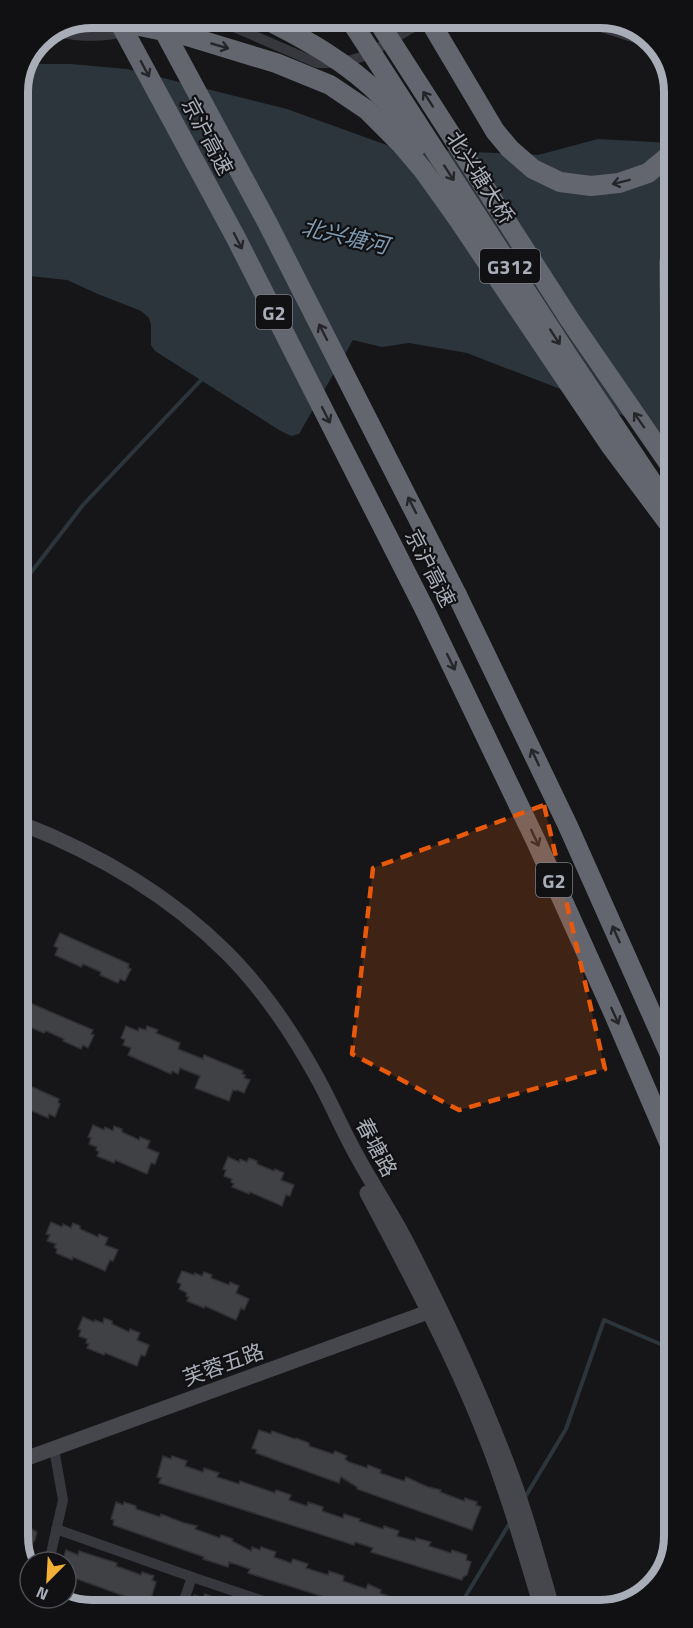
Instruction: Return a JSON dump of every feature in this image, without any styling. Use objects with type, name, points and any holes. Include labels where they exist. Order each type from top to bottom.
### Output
[{"type":"highway","name":"京沪高速","points":[[122,28],[236,238],[425,610],[535,839],[664,1131]]},
{"type":"highway","points":[[150,28],[187,36],[276,63],[330,85],[367,110],[423,170],[610,446],[664,517]]},
{"type":"highway","name":"京沪高速","points":[[162,28],[267,222],[457,595],[568,826],[664,1042]]},
{"type":"highway","points":[[283,28],[345,64],[384,98],[414,142],[458,219]]},
{"type":"highway","name":"北兴塘大桥","points":[[356,29],[664,500]]},
{"type":"highway","name":"北兴塘大桥","points":[[383,29],[570,320],[664,456]]},
{"type":"highway","points":[[434,29],[495,131],[510,149],[533,170],[560,182],[591,186],[619,183],[648,173],[664,160]]},
{"type":"street","points":[[66,34],[80,37],[112,35],[135,28]]},
{"type":"street","points":[[237,28],[317,63],[340,63],[365,56],[411,29]]},
{"type":"street","points":[[609,29],[634,37]]},
{"type":"street","name":"春塘路","points":[[28,826],[102,860],[160,895],[209,936],[253,981],[281,1018],[318,1079],[355,1154],[405,1239],[474,1409],[510,1487],[549,1600]]},
{"type":"street","name":"春塘路","points":[[28,833],[69,850],[119,876],[159,901],[204,939],[265,1004],[290,1043],[434,1310]]},
{"type":"street","name":"芙蓉五路","points":[[28,1458],[434,1310]]},
{"type":"street","points":[[52,1550],[63,1500],[54,1449]]},
{"type":"street","points":[[56,1529],[258,1599]]},
{"type":"street","name":"春塘路","points":[[524,1531],[539,1600]]},
{"type":"street","points":[[184,1599],[192,1577]]},
{"type":"highlighted area","points":[[544,805],[605,1069],[459,1110],[352,1054],[373,868]]},
{"type":"water","name":"北兴塘河","points":[[35,64],[71,64],[127,69],[287,109],[395,148],[538,155],[598,139],[664,143],[664,434],[573,394],[467,353],[409,343],[382,347],[353,340],[299,434],[291,436],[155,351],[151,345],[149,318],[141,311],[67,280],[29,276],[29,88]]},
{"type":"building","points":[[60,933],[129,964],[128,968],[131,969],[125,981],[120,979],[118,983],[83,964],[81,967],[55,955],[58,948],[54,946]]},
{"type":"building","points":[[28,1002],[93,1030],[91,1034],[94,1035],[88,1048],[83,1045],[81,1049],[46,1031],[44,1033],[28,1026]]},
{"type":"building","points":[[126,1026],[138,1031],[139,1028],[146,1030],[147,1026],[158,1030],[156,1033],[180,1043],[178,1049],[203,1059],[204,1055],[243,1071],[244,1078],[250,1080],[244,1093],[233,1090],[229,1101],[195,1088],[200,1076],[180,1068],[178,1074],[172,1071],[171,1074],[128,1055],[131,1048],[123,1045],[125,1040],[121,1038]]},
{"type":"building","points":[[28,1085],[59,1099],[60,1104],[55,1117],[49,1114],[48,1118],[28,1109]]},
{"type":"building","points":[[93,1125],[113,1131],[114,1126],[139,1140],[140,1137],[150,1141],[147,1148],[159,1153],[155,1164],[151,1163],[147,1174],[115,1160],[114,1163],[97,1156],[99,1152],[96,1150],[97,1147],[89,1144],[91,1138],[88,1137]]},
{"type":"building","points":[[228,1157],[239,1162],[240,1159],[247,1162],[249,1158],[257,1161],[257,1164],[284,1173],[281,1180],[294,1185],[290,1196],[286,1195],[282,1206],[232,1187],[234,1184],[231,1182],[232,1179],[224,1176],[226,1170],[223,1169]]},
{"type":"building","points":[[51,1222],[71,1228],[73,1223],[80,1226],[80,1229],[98,1237],[99,1234],[108,1238],[105,1245],[118,1250],[113,1261],[110,1260],[105,1271],[73,1257],[72,1260],[56,1253],[57,1249],[54,1247],[56,1244],[47,1241],[50,1235],[46,1234]]},
{"type":"building","points":[[182,1271],[202,1276],[204,1272],[212,1275],[211,1278],[239,1286],[236,1293],[249,1299],[244,1310],[241,1308],[236,1320],[205,1306],[204,1308],[187,1301],[189,1297],[186,1296],[187,1293],[179,1289],[181,1284],[177,1282]]},
{"type":"building","points":[[83,1317],[103,1323],[104,1318],[129,1332],[130,1329],[140,1333],[137,1340],[149,1345],[145,1356],[141,1355],[137,1366],[87,1348],[89,1344],[86,1343],[87,1339],[79,1336],[81,1330],[78,1329]]},
{"type":"building","points":[[259,1430],[296,1438],[309,1443],[309,1446],[347,1456],[345,1459],[349,1462],[381,1470],[380,1473],[404,1481],[406,1477],[464,1501],[465,1498],[477,1502],[476,1505],[481,1507],[472,1530],[357,1489],[341,1477],[339,1483],[256,1453],[257,1450],[252,1448]]},
{"type":"building","points":[[163,1456],[171,1459],[172,1456],[187,1461],[185,1466],[203,1472],[204,1468],[219,1473],[217,1477],[239,1484],[240,1481],[275,1493],[276,1490],[291,1495],[289,1500],[307,1506],[308,1502],[323,1507],[322,1511],[343,1518],[344,1514],[383,1529],[384,1526],[399,1531],[397,1536],[431,1542],[429,1546],[467,1555],[466,1560],[471,1562],[467,1575],[462,1580],[371,1552],[373,1548],[355,1542],[354,1545],[159,1483],[161,1478],[157,1477]]},
{"type":"building","points":[[116,1502],[123,1505],[124,1502],[136,1506],[136,1509],[160,1517],[161,1514],[197,1526],[195,1529],[220,1538],[221,1535],[233,1539],[232,1541],[251,1551],[252,1547],[260,1550],[261,1547],[276,1552],[274,1557],[291,1563],[293,1559],[308,1564],[306,1568],[328,1575],[329,1571],[344,1576],[343,1581],[366,1589],[368,1584],[381,1590],[380,1593],[398,1600],[332,1599],[248,1573],[250,1569],[229,1562],[228,1567],[203,1559],[204,1557],[113,1525],[114,1520],[111,1519]]},
{"type":"building","points":[[28,1527],[37,1532],[35,1540],[30,1547]]},
{"type":"building","points":[[79,1551],[117,1563],[116,1566],[141,1575],[142,1572],[154,1576],[152,1580],[156,1582],[151,1599],[149,1597],[148,1599],[132,1599],[78,1579]]},
{"type":"building","points":[[205,1594],[218,1599],[192,1599],[194,1595],[203,1598]]},
{"type":"waterway","points":[[29,575],[83,505],[203,378]]},
{"type":"waterway","points":[[524,1499],[566,1429],[604,1320],[664,1346]]},
{"type":"waterway","points":[[463,1600],[511,1521]]}]
